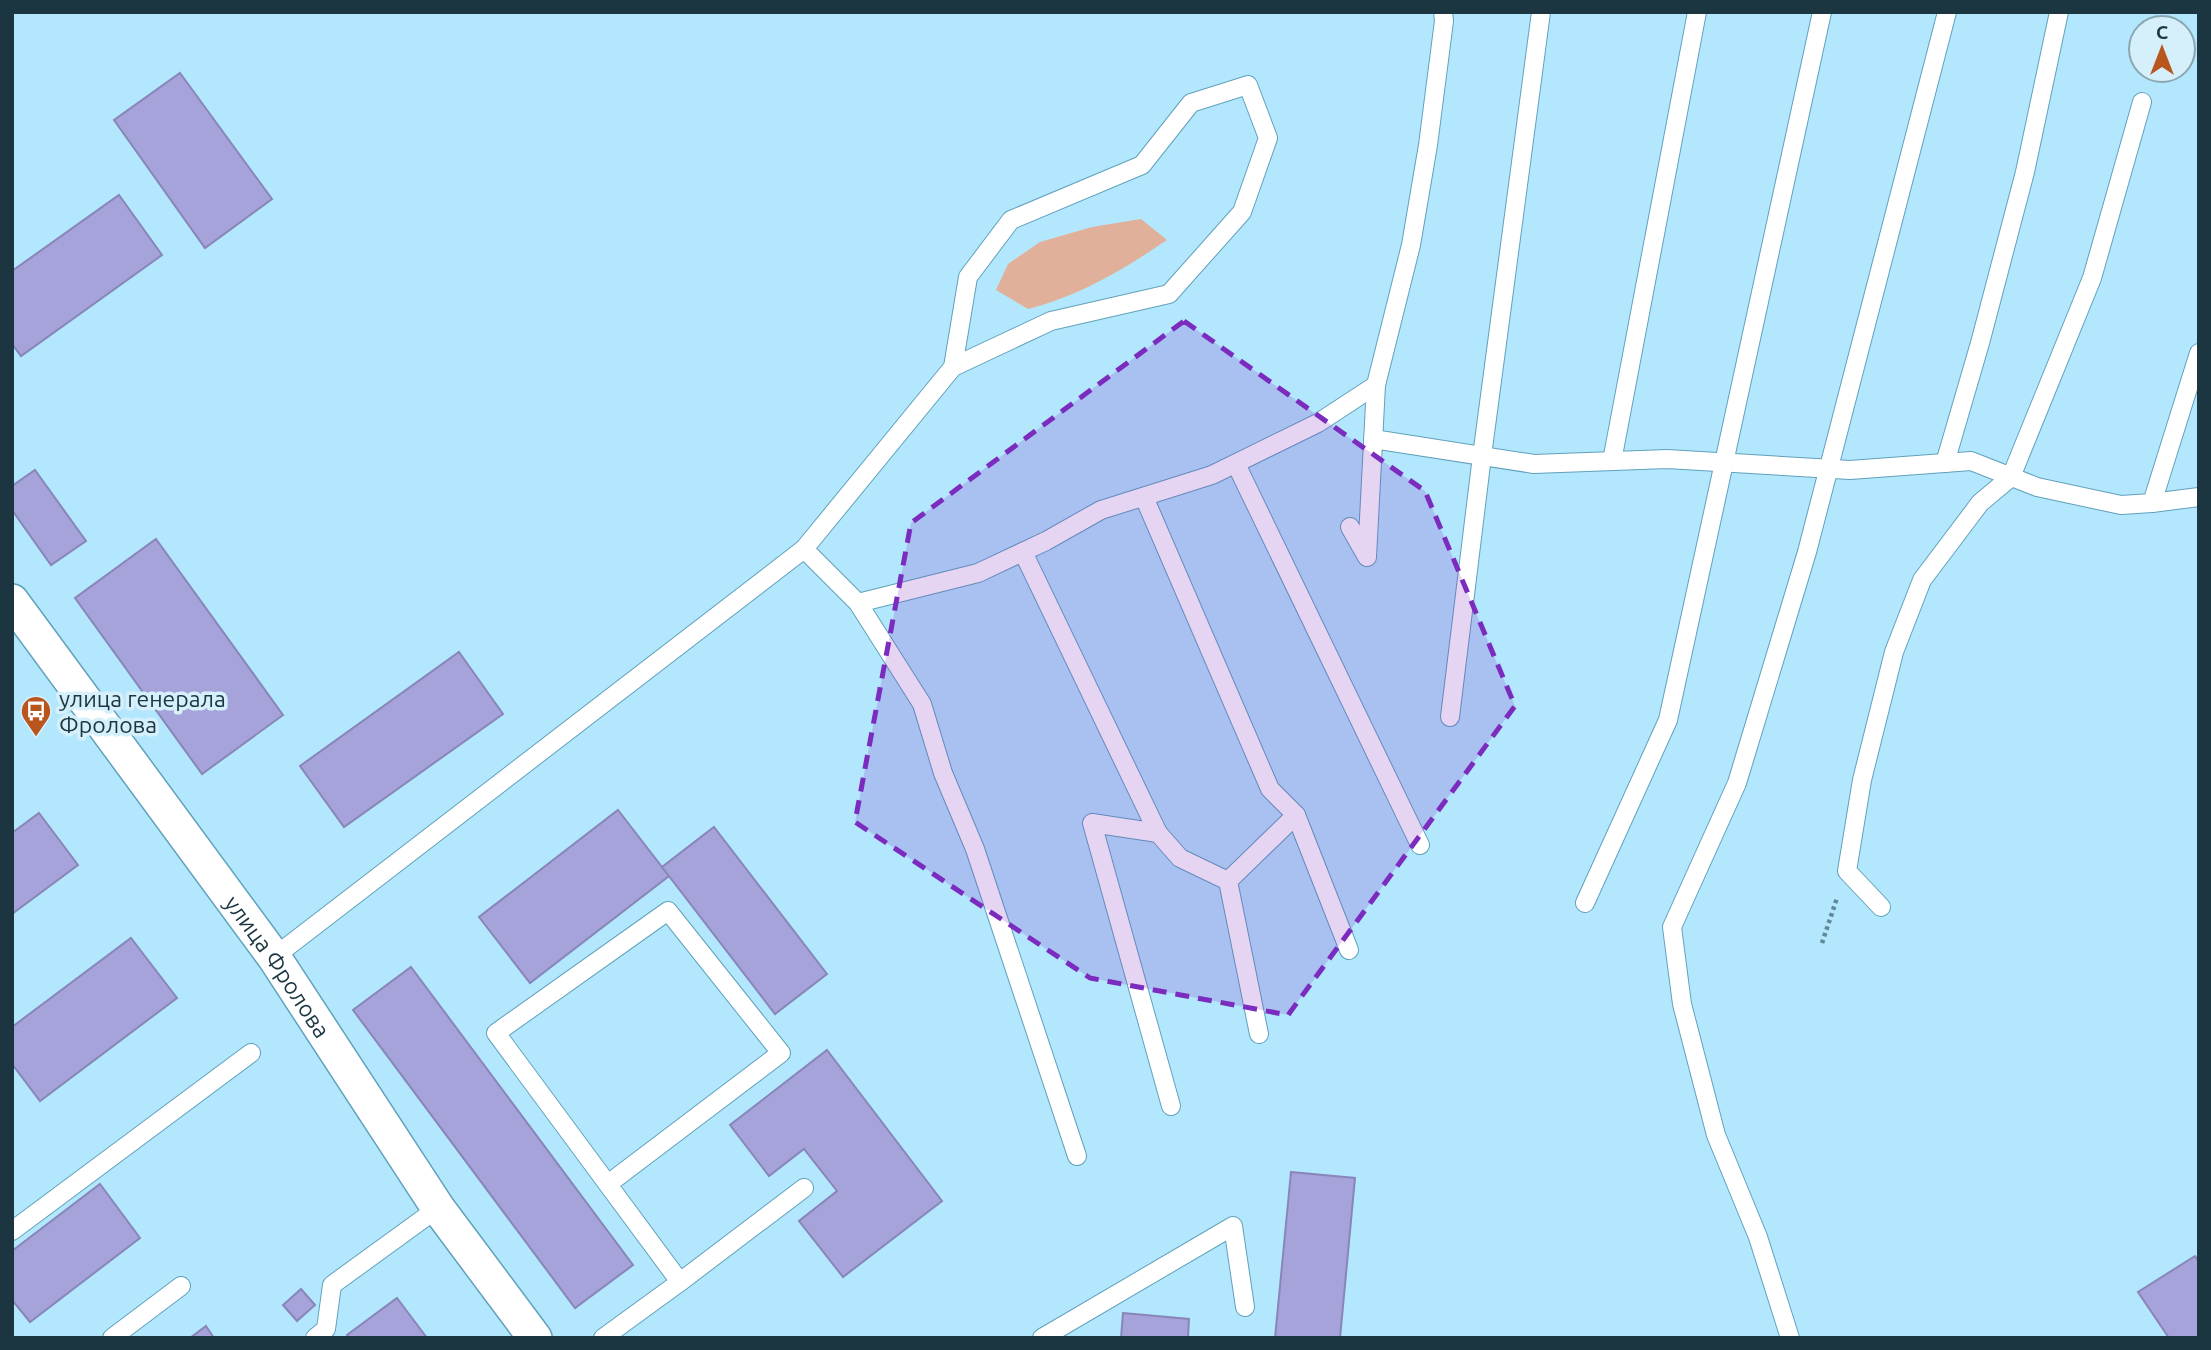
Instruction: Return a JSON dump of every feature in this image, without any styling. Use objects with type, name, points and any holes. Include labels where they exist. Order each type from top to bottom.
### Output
[{"type":"street","name":"улица Фролова","points":[[12,601],[274,957],[438,1209],[535,1338]]},
{"type":"lane","points":[[1350,527],[1367,557],[1376,385],[1411,245],[1428,145],[1443,12]]},
{"type":"lane","points":[[1450,717],[1541,12]]},
{"type":"lane","points":[[1612,461],[1697,12]]},
{"type":"lane","points":[[1585,903],[1668,720],[1822,12]]},
{"type":"lane","points":[[1790,1338],[1758,1237],[1716,1135],[1682,1004],[1672,927],[1737,783],[1830,468],[1947,12]]},
{"type":"lane","points":[[1945,463],[2025,172],[2059,12]]},
{"type":"lane","points":[[274,957],[804,549],[953,368],[1051,321],[1169,294],[1242,212],[1268,138],[1248,85],[1191,103],[1142,165],[1011,220],[968,277],[953,368]]},
{"type":"lane","points":[[1881,907],[1847,871],[1862,780],[1894,652],[1922,580],[1980,503],[2011,477],[2092,278],[2142,102]]},
{"type":"lane","points":[[2151,503],[2199,353]]},
{"type":"lane","points":[[858,603],[978,573],[1046,541],[1101,510],[1212,475],[1318,423],[1376,385]]},
{"type":"lane","points":[[1373,439],[1534,464],[1667,460],[1850,470],[1971,461],[2037,487],[2121,505],[2199,497]]},
{"type":"lane","points":[[1236,464],[1420,845]]},
{"type":"lane","points":[[1144,497],[1270,789],[1296,815],[1349,950]]},
{"type":"lane","points":[[804,549],[858,603],[922,704],[943,773],[975,849],[1077,1156]]},
{"type":"lane","points":[[1023,552],[1158,833],[1180,858],[1228,881]]},
{"type":"lane","points":[[1228,881],[1296,815]]},
{"type":"lane","points":[[1158,833],[1092,823],[1171,1106]]},
{"type":"lane","points":[[1228,881],[1259,1034]]},
{"type":"lane","points":[[607,1184],[781,1053],[668,911],[496,1033],[607,1184],[680,1282]]},
{"type":"lane","points":[[12,1231],[251,1053]]},
{"type":"lane","points":[[603,1338],[804,1188]]},
{"type":"lane","points":[[316,1337],[326,1329],[332,1284],[438,1209]]},
{"type":"lane","points":[[1042,1338],[1233,1226],[1245,1307]]},
{"type":"lane","points":[[112,1338],[181,1286]]},
{"type":"lane","points":[[1072,1319],[1072,1338]]},
{"type":"path","points":[[1822,943],[1847,871]]},
{"type":"highlighted area","points":[[1184,321],[1425,491],[1515,706],[1288,1015],[1090,978],[855,822],[911,523]]},
{"type":"shaded area","points":[[1141,219],[1167,240],[1083,289],[1028,309],[996,290],[1008,264],[1040,242],[1092,227]]},
{"type":"building","points":[[180,73],[272,199],[205,248],[114,120]]},
{"type":"building","points":[[119,195],[162,255],[21,356],[12,344],[12,271]]},
{"type":"building","points":[[35,470],[86,541],[51,565],[12,510],[12,486]]},
{"type":"building","points":[[156,539],[283,715],[202,774],[75,598]]},
{"type":"building","points":[[459,652],[503,714],[344,827],[300,766]]},
{"type":"building","points":[[618,810],[669,876],[530,983],[479,917]]},
{"type":"building","points":[[39,813],[78,865],[12,914],[12,833]]},
{"type":"building","points":[[714,827],[827,974],[775,1014],[662,867]]},
{"type":"building","points":[[131,938],[177,998],[40,1101],[12,1064],[12,1027]]},
{"type":"building","points":[[411,967],[633,1265],[575,1308],[353,1010]]},
{"type":"building","points":[[827,1050],[942,1201],[843,1277],[799,1221],[837,1191],[804,1149],[769,1176],[730,1125]]},
{"type":"building","points":[[1291,1172],[1355,1178],[1340,1338],[1275,1338]]},
{"type":"building","points":[[100,1184],[140,1238],[30,1322],[12,1300],[12,1251]]},
{"type":"building","points":[[2195,1256],[2199,1262],[2199,1338],[2169,1338],[2138,1292]]},
{"type":"building","points":[[301,1289],[315,1305],[297,1321],[283,1305]]},
{"type":"building","points":[[397,1298],[427,1338],[349,1338],[347,1335]]},
{"type":"building","points":[[1123,1313],[1189,1319],[1188,1338],[1121,1338]]},
{"type":"building","points":[[206,1326],[214,1338],[190,1338]]},
{"type":"place","name":"улица генерала Фролова","points":[[36,738]]}]
